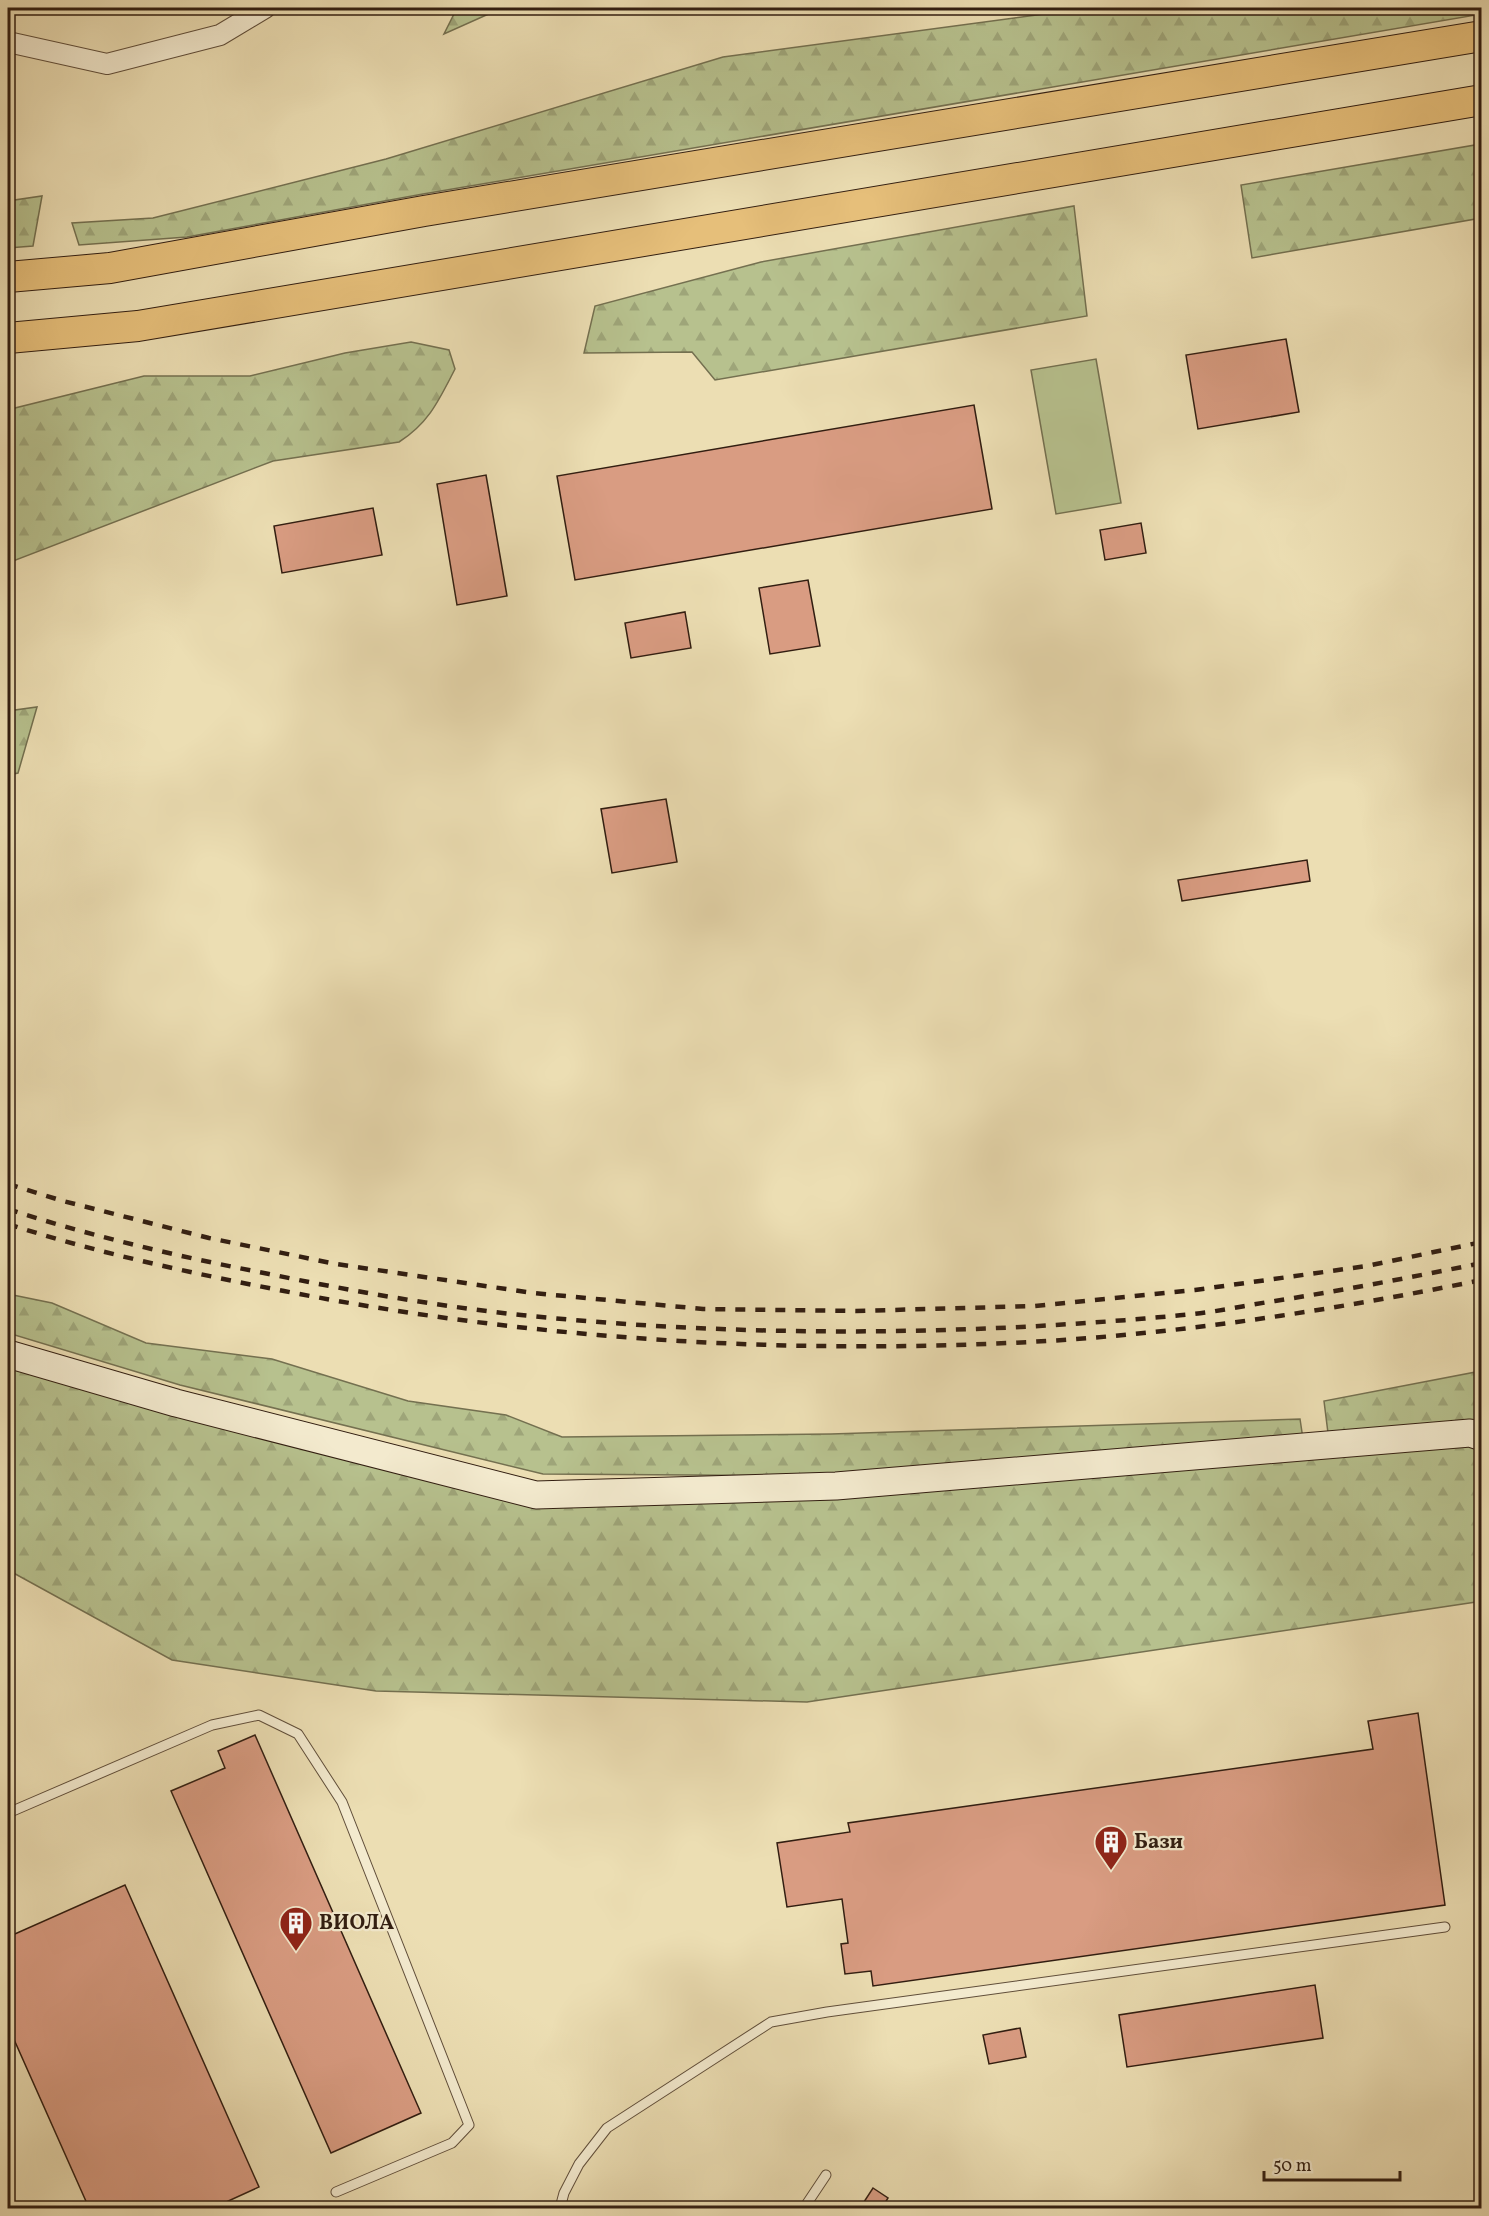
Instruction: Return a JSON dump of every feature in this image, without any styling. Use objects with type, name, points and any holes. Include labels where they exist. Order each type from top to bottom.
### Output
[{"type":"main road","points":[[8,277],[110,268],[435,210],[1482,36]]},
{"type":"main road","points":[[8,338],[138,326],[1482,100]]},
{"type":"street","points":[[8,42],[106,64],[220,35],[265,8]]},
{"type":"street","points":[[8,1354],[176,1403],[536,1495],[836,1486],[1470,1433],[1482,1437]]},
{"type":"lane","points":[[8,1813],[212,1725],[259,1715],[298,1734],[342,1802],[469,2125],[452,2143],[336,2192]]},
{"type":"lane","points":[[560,2208],[564,2193],[579,2164],[607,2128],[771,2022],[827,2012],[1445,1927]]},
{"type":"lane","points":[[804,2208],[825,2175]]},
{"type":"green space","points":[[457,8],[502,8],[444,34]]},
{"type":"green space","points":[[1089,8],[1481,8],[1482,14],[423,194],[187,237],[79,245],[72,223],[153,218],[386,159],[723,57]]},
{"type":"green space","points":[[1481,144],[1481,218],[1252,258],[1241,185]]},
{"type":"green space","points":[[42,196],[33,246],[8,248],[8,201]]},
{"type":"green space","points":[[1074,206],[1087,316],[715,380],[692,352],[584,353],[595,306],[761,262]]},
{"type":"green space","points":[[411,342],[449,350],[455,369],[426,419],[399,442],[273,461],[8,563],[8,415],[15,408],[144,376],[250,376],[345,353]]},
{"type":"green space","points":[[1096,359],[1121,503],[1056,514],[1031,370]]},
{"type":"green space","points":[[37,707],[18,773],[8,775],[8,711]]},
{"type":"green space","points":[[8,1294],[52,1303],[146,1343],[272,1359],[408,1401],[506,1415],[562,1437],[831,1434],[1300,1419],[1303,1439],[840,1476],[543,1474],[180,1385],[8,1333]]},
{"type":"green space","points":[[8,1364],[536,1508],[1467,1445],[1481,1449],[1481,1598],[1476,1602],[807,1702],[376,1691],[172,1660],[8,1570]]},
{"type":"green space","points":[[1481,1371],[1481,1419],[1328,1433],[1324,1401]]},
{"type":"building","points":[[1286,339],[1299,412],[1198,429],[1186,355]]},
{"type":"building","points":[[974,405],[992,509],[575,580],[557,476]]},
{"type":"building","points":[[486,475],[507,596],[457,605],[437,484]]},
{"type":"building","points":[[373,508],[382,555],[282,573],[274,526]]},
{"type":"building","points":[[1141,523],[1146,553],[1105,560],[1100,530]]},
{"type":"building","points":[[808,580],[820,646],[770,654],[759,588]]},
{"type":"building","points":[[685,612],[691,648],[631,658],[625,623]]},
{"type":"building","points":[[666,799],[677,862],[612,873],[601,809]]},
{"type":"building","points":[[1307,860],[1310,881],[1182,901],[1178,880]]},
{"type":"building","name":"Бази","points":[[1418,1713],[1445,1905],[873,1986],[871,1971],[845,1974],[841,1944],[848,1943],[842,1899],[787,1907],[777,1843],[850,1832],[848,1823],[1373,1749],[1368,1721]]},
{"type":"building","name":"ВИОЛА","points":[[255,1735],[421,2113],[331,2153],[171,1791],[225,1768],[218,1751]]},
{"type":"building","points":[[125,1885],[259,2187],[213,2208],[89,2208],[8,2026],[8,1937]]},
{"type":"building","points":[[1315,1985],[1323,2038],[1127,2067],[1119,2015]]},
{"type":"building","points":[[1020,2028],[1026,2057],[989,2064],[983,2035]]},
{"type":"building","points":[[873,2188],[888,2198],[882,2208],[860,2208]]},
{"type":"railway","points":[[8,1184],[63,1201],[209,1238],[336,1264],[533,1293],[703,1309],[856,1311],[1035,1306],[1195,1290],[1367,1266],[1482,1242]]},
{"type":"railway","points":[[8,1209],[72,1229],[170,1253],[363,1292],[521,1315],[689,1328],[773,1331],[941,1330],[1110,1321],[1214,1311],[1353,1288],[1482,1263]]},
{"type":"railway","points":[[8,1224],[179,1270],[376,1308],[562,1332],[748,1344],[935,1346],[1086,1338],[1200,1327],[1313,1311],[1482,1280]]},
{"type":"place","name":"Бази","points":[[1111,1871]]},
{"type":"place","name":"ВИОЛА","points":[[296,1952]]}]
